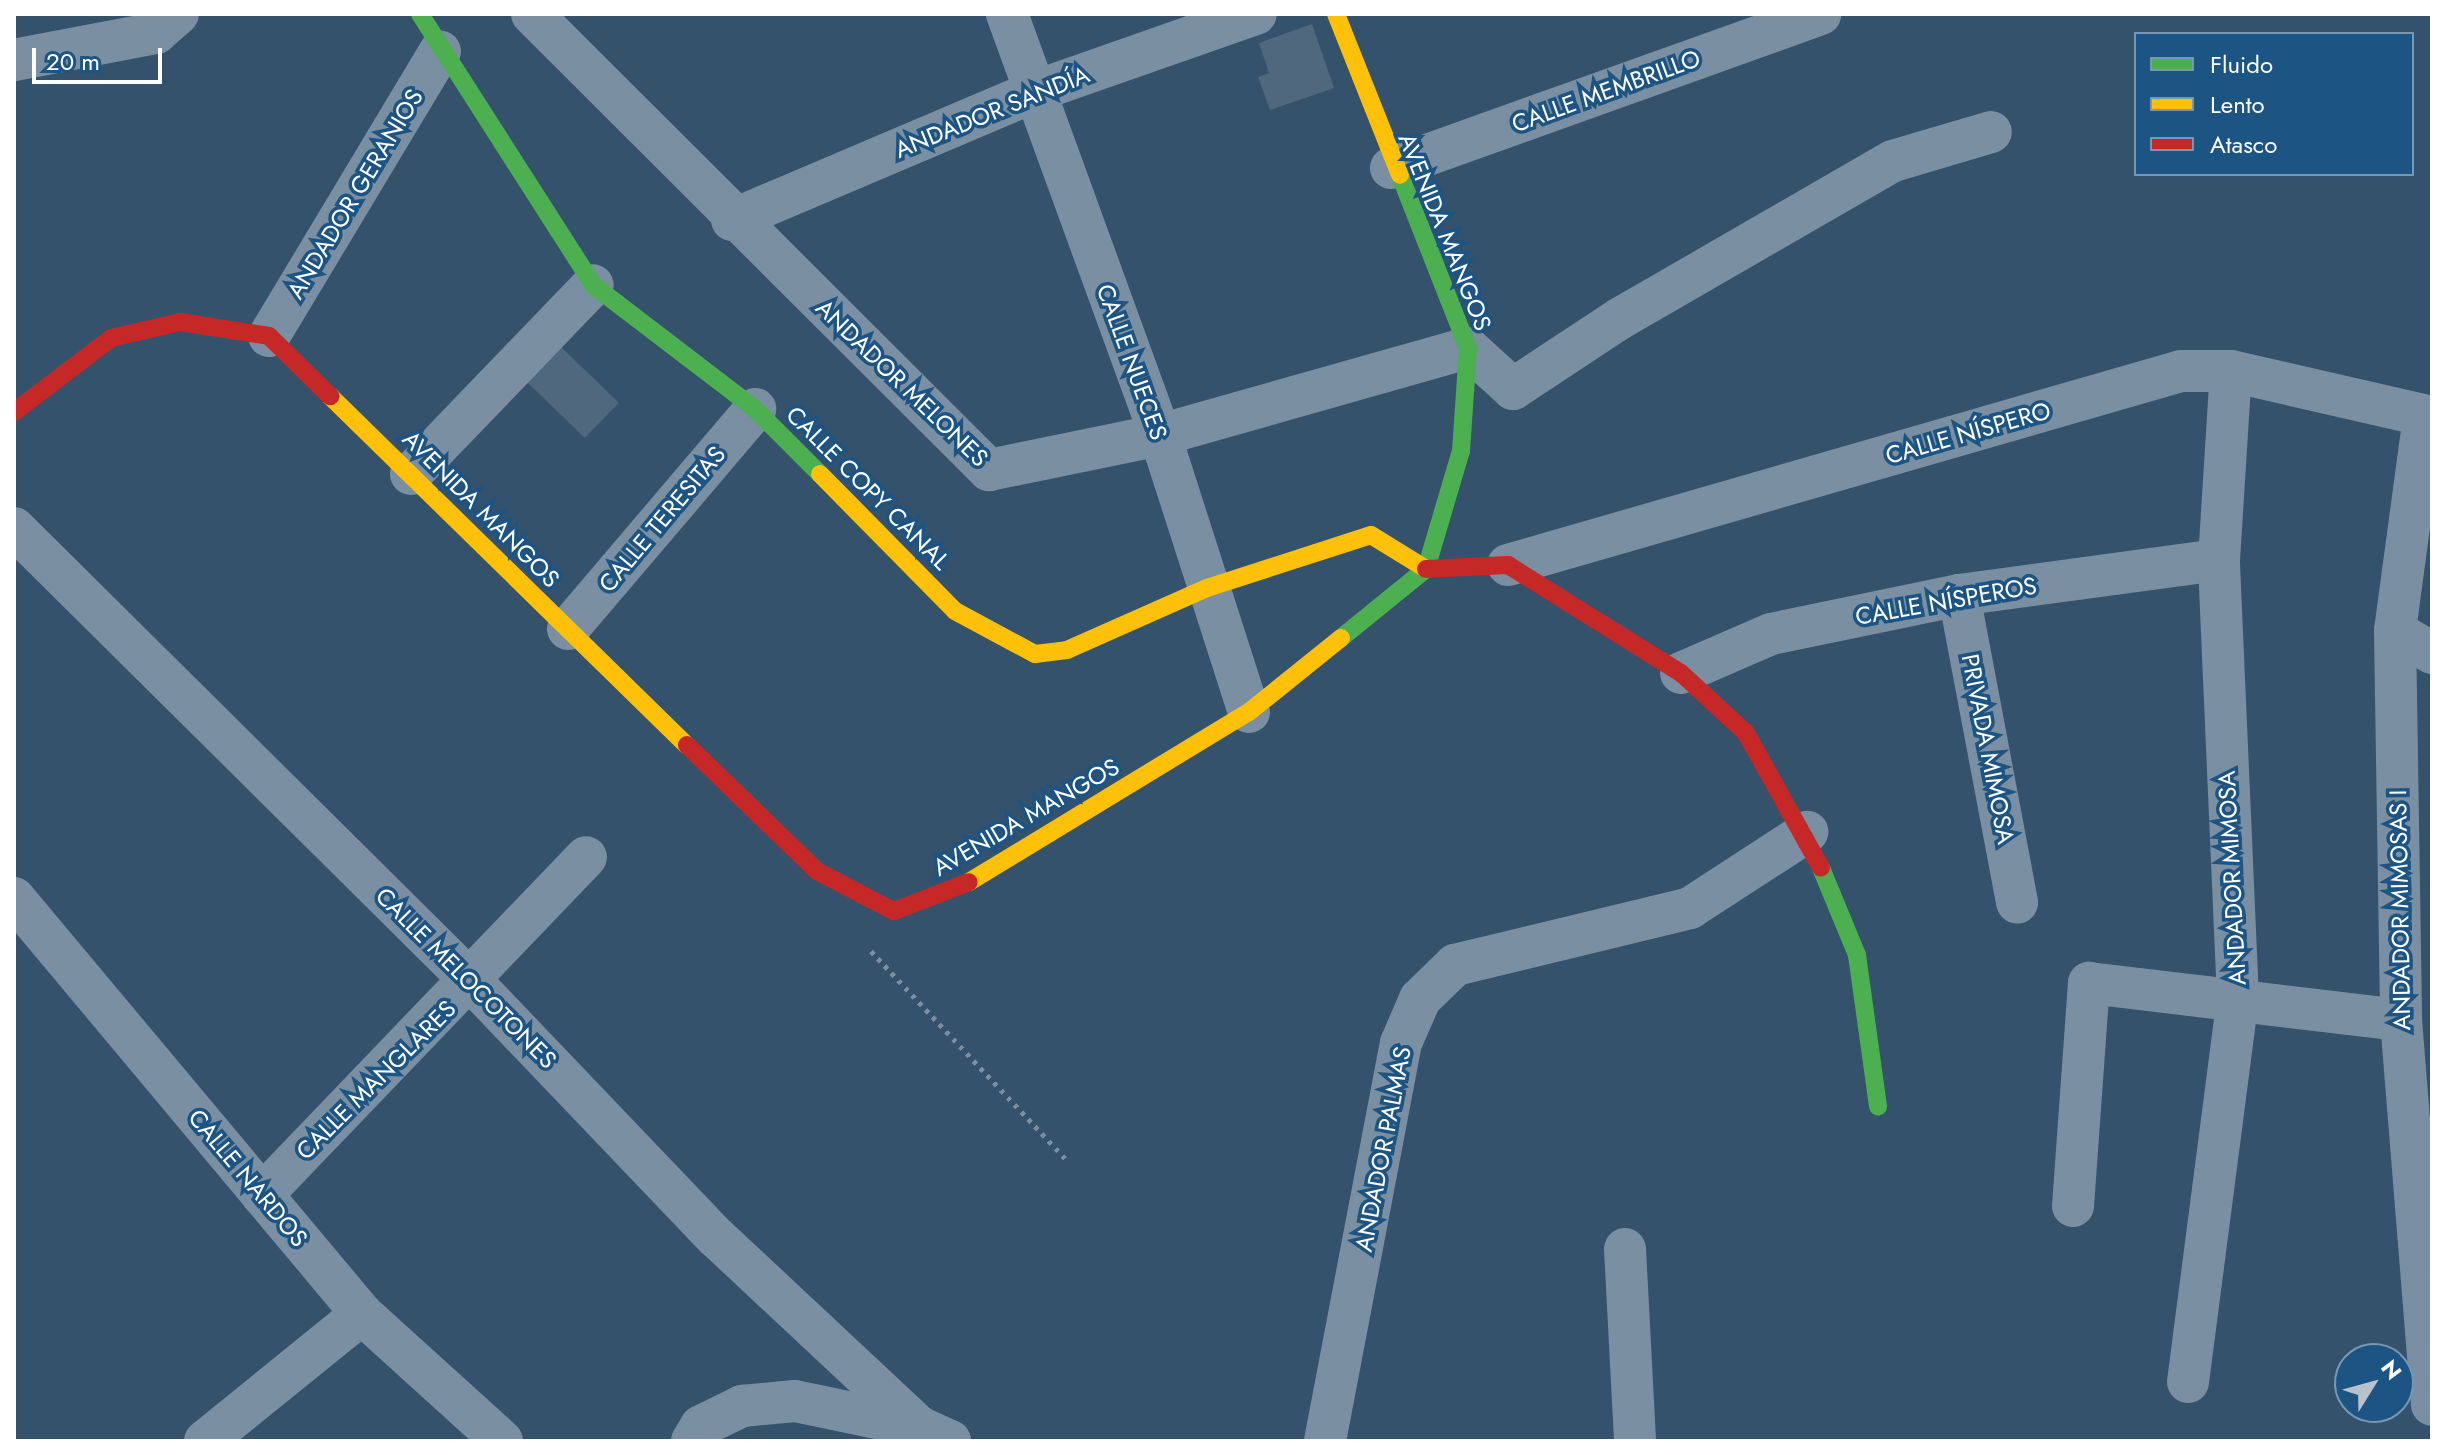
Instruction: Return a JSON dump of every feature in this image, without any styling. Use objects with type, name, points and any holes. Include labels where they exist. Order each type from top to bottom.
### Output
[{"type":"main road","name":"CALLE COPY CANAL","points":[[420,14],[440,51],[593,285],[755,409],[955,611],[1035,654],[1067,650],[1207,588],[1371,535],[1426,569]]},
{"type":"main road","name":"AVENIDA MANGOS","points":[[269,336],[817,871],[875,908],[894,911],[958,889],[1249,712],[1426,569],[1461,451],[1468,348],[1391,168],[1336,14]]},
{"type":"main road","points":[[14,412],[111,338],[180,322],[269,336]]},
{"type":"main road","points":[[1426,569],[1508,565],[1681,673],[1746,733],[1807,832],[1857,955],[1878,1107]]},
{"type":"street","points":[[14,60],[156,33],[178,14]]},
{"type":"street","name":"ANDADOR MELONES","points":[[532,14],[732,220],[989,470],[1160,435],[1468,348]]},
{"type":"street","name":"CALLE NUECES","points":[[1007,14],[1160,435],[1249,712]]},
{"type":"street","name":"ANDADOR SANDÍA","points":[[732,220],[1033,92],[1256,14]]},
{"type":"street","name":"CALLE MEMBRILLO","points":[[1391,168],[1820,14]]},
{"type":"street","name":"ANDADOR GERANIOS","points":[[269,336],[440,51]]},
{"type":"street","points":[[1468,348],[1513,389],[1619,319],[1893,161],[1991,132]]},
{"type":"street","points":[[411,474],[593,285]]},
{"type":"street","name":"CALLE NÍSPERO","points":[[1508,565],[2181,371],[2231,371],[2428,416]]},
{"type":"street","name":"ANDADOR MIMOSA","points":[[2188,1382],[2238,999],[2219,560],[2231,371]]},
{"type":"street","name":"CALLE TERESITAS","points":[[568,629],[755,409]]},
{"type":"street","name":"ANDADOR MIMOSAS I","points":[[2428,416],[2395,631],[2401,1020],[2432,1405]]},
{"type":"street","name":"CALLE MELOCOTONES","points":[[14,528],[472,982],[716,1237],[935,1434]]},
{"type":"street","name":"CALLE NÍSPEROS","points":[[1681,673],[1771,634],[1959,595],[2219,560]]},
{"type":"street","name":"PRIVADA MIMOSA","points":[[1959,595],[2017,903]]},
{"type":"street","points":[[2395,631],[2432,653]]},
{"type":"street","name":"ANDADOR PALMAS","points":[[1325,1441],[1401,1043],[1420,999],[1455,965],[1690,908],[1807,832]]},
{"type":"street","name":"CALLE MANGLARES","points":[[262,1195],[472,982],[586,857]]},
{"type":"street","name":"CALLE NARDOS","points":[[14,898],[362,1314],[502,1441]]},
{"type":"street","points":[[2073,1206],[2089,983],[2401,1020]]},
{"type":"street","points":[[1625,1249],[1635,1441]]},
{"type":"street","points":[[205,1441],[362,1314]]},
{"type":"street","points":[[692,1441],[701,1426],[742,1406],[795,1401],[935,1434]]},
{"type":"path","points":[[875,908],[855,933],[1065,1158]]},
{"type":"building","points":[[1312,24],[1334,88],[1270,110],[1258,77],[1269,73],[1259,43]]},
{"type":"building","points":[[557,343],[619,403],[585,438],[523,378]]},
{"type":"traffic: fast","points":[[420,14],[593,285],[755,409],[820,474]]},
{"type":"traffic: fast","points":[[1341,638],[1426,569],[1461,451],[1468,348],[1400,175]]},
{"type":"traffic: fast","points":[[1821,868],[1857,955],[1878,1107]]},
{"type":"traffic: slow","points":[[1336,14],[1400,175]]},
{"type":"traffic: slow","points":[[330,396],[687,745]]},
{"type":"traffic: slow","points":[[820,474],[955,611],[1035,654],[1067,650],[1207,588],[1371,535],[1426,569]]},
{"type":"traffic: slow","points":[[969,882],[1249,712],[1341,638]]},
{"type":"traffic: jam","points":[[14,412],[111,338],[180,322],[269,336],[330,396]]},
{"type":"traffic: jam","points":[[1426,569],[1508,565],[1681,673],[1746,733],[1821,868]]},
{"type":"traffic: jam","points":[[687,745],[817,871],[894,911],[969,882]]}]
